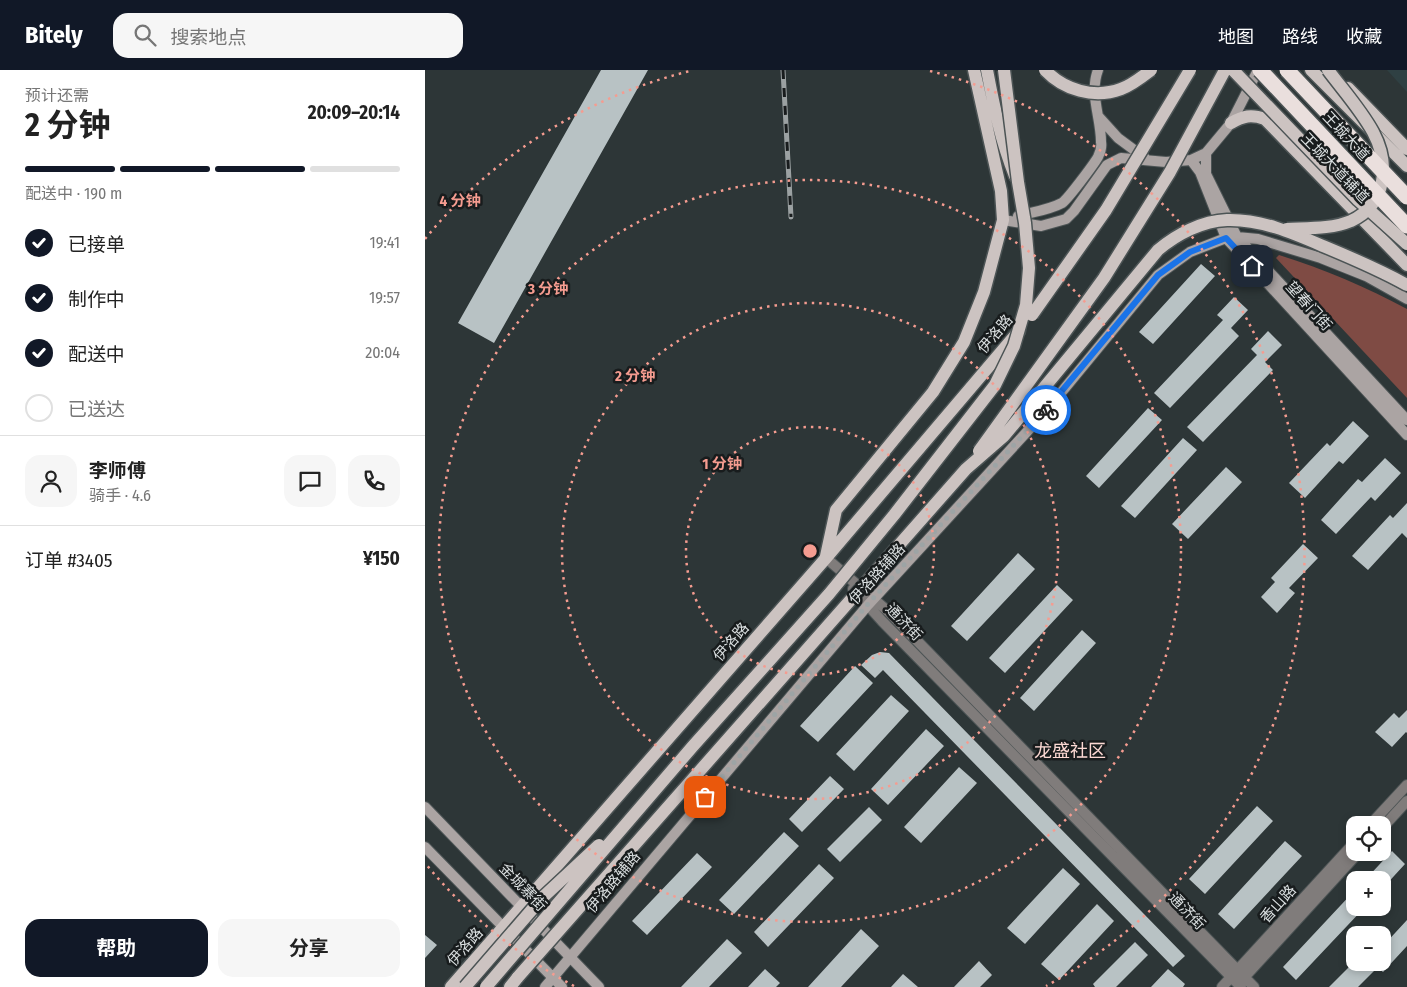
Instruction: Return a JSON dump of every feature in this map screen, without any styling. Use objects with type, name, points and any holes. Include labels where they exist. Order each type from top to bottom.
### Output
[{"type":"highway","name":"王城大道","points":[[1259,70],[1407,226]]},
{"type":"highway","name":"王城大道","points":[[1287,70],[1407,198]]},
{"type":"main road","points":[[826,558],[836,510],[933,392],[965,342],[984,292],[1003,220],[1001,191],[974,70]]},
{"type":"main road","points":[[987,70],[993,105],[1004,148],[1017,182]]},
{"type":"main road","points":[[486,987],[646,801],[829,594],[894,516],[995,385],[1014,346],[1026,305],[1029,268],[1025,223],[1017,182],[1004,70]]},
{"type":"main road","points":[[1045,70],[1063,85],[1083,92],[1099,93],[1120,89],[1151,70]]},
{"type":"main road","points":[[1003,220],[1051,208],[1065,202],[1097,158],[1102,145],[1099,117],[1095,103],[1095,80],[1098,70]]},
{"type":"main road","name":"伊洛路","points":[[451,987],[826,558],[1032,315],[1106,210],[1190,70]]},
{"type":"main road","points":[[514,982],[966,469],[1104,278],[1170,172],[1225,70]]},
{"type":"main road","points":[[1233,70],[1358,200],[1407,244]]},
{"type":"main road","points":[[1003,220],[1041,226],[1065,219],[1074,211],[1107,165],[1121,158],[1166,162],[1191,160],[1206,153],[1231,124],[1259,70]]},
{"type":"main road","points":[[1311,70],[1407,166]]},
{"type":"main road","points":[[1282,229],[1321,227],[1351,221],[1365,212],[1377,200],[1383,184],[1383,158],[1372,131],[1329,70]]},
{"type":"main road","points":[[1329,70],[1407,149]]},
{"type":"main road","name":"王城大道辅道","points":[[1231,124],[1242,117],[1255,115],[1265,119],[1407,265]]},
{"type":"main road","points":[[1099,117],[1118,138],[1148,160]]},
{"type":"main road","points":[[1206,153],[1206,174],[1231,237],[1258,239],[1321,258],[1366,276],[1407,299]]},
{"type":"main road","name":"望春门街","points":[[1191,160],[1200,172],[1231,237],[1407,436]]},
{"type":"main road","points":[[966,469],[1004,436],[1158,250],[1174,237],[1200,226],[1226,220],[1244,221],[1282,229],[1361,261],[1407,285]]},
{"type":"main road","name":"望春门街","points":[[1231,237],[1407,420]]},
{"type":"main road","name":"伊洛路辅路","points":[[545,987],[871,602],[1046,410],[1158,275],[1190,252],[1231,237]]},
{"type":"main road","points":[[465,987],[542,898],[646,801]]},
{"type":"main road","name":"金城寨街","points":[[425,807],[599,987]]},
{"type":"main road","points":[[425,847],[562,987]]},
{"type":"street","name":"通济街","points":[[826,558],[871,602],[1238,981],[1254,987]]},
{"type":"street","points":[[1378,816],[1407,785]]},
{"type":"street","points":[[1391,818],[1407,801]]},
{"type":"street","name":"香山路","points":[[1238,981],[1346,853]]},
{"type":"street","name":"香山路","points":[[1222,987],[1238,981],[1351,861]]},
{"type":"shaded area","points":[[1387,70],[1407,70],[1407,92]]},
{"type":"shaded area","points":[[1279,255],[1345,279],[1407,309],[1407,398],[1276,258]]},
{"type":"building","points":[[601,70],[648,70],[494,343],[458,323]]},
{"type":"building","points":[[1201,264],[1215,276],[1153,344],[1139,332]]},
{"type":"building","points":[[1234,297],[1248,310],[1231,328],[1239,336],[1170,408],[1154,393],[1223,320],[1217,315]]},
{"type":"building","points":[[1268,331],[1282,345],[1265,362],[1273,370],[1203,442],[1187,427],[1257,355],[1251,349]]},
{"type":"building","points":[[1148,408],[1162,420],[1099,488],[1086,476]]},
{"type":"building","points":[[1353,421],[1369,436],[1343,464],[1339,461],[1305,498],[1289,483],[1327,443],[1330,446]]},
{"type":"building","points":[[1183,438],[1197,450],[1135,518],[1121,506]]},
{"type":"building","points":[[1385,458],[1401,473],[1375,501],[1371,497],[1336,534],[1321,520],[1358,479],[1362,482]]},
{"type":"building","points":[[1226,467],[1242,482],[1188,539],[1172,524]]},
{"type":"building","points":[[1407,503],[1407,538],[1402,533],[1368,570],[1352,556],[1390,515],[1393,518]]},
{"type":"building","points":[[1303,544],[1318,558],[1289,588],[1295,593],[1277,613],[1261,597],[1275,582],[1271,578]]},
{"type":"building","points":[[1018,553],[1035,569],[967,641],[951,626]]},
{"type":"building","points":[[1057,585],[1073,600],[1005,673],[989,658]]},
{"type":"building","points":[[1082,630],[1096,643],[1034,711],[1020,698]]},
{"type":"building","points":[[880,652],[889,653],[1185,956],[1173,967],[883,670],[875,678],[861,665],[872,655]]},
{"type":"building","points":[[855,666],[873,683],[818,742],[800,726]]},
{"type":"building","points":[[891,695],[909,711],[854,771],[836,754]]},
{"type":"building","points":[[1407,710],[1407,733],[1392,747],[1375,732],[1394,713],[1399,718]]},
{"type":"building","points":[[926,729],[944,746],[888,805],[871,789]]},
{"type":"building","points":[[959,767],[977,783],[921,843],[904,827]]},
{"type":"building","points":[[830,776],[844,789],[802,832],[789,819]]},
{"type":"building","points":[[1257,806],[1273,821],[1205,894],[1189,879]]},
{"type":"building","points":[[869,807],[882,820],[840,862],[827,849]]},
{"type":"building","points":[[784,832],[799,846],[734,914],[719,900]]},
{"type":"building","points":[[1285,841],[1302,856],[1234,929],[1218,914]]},
{"type":"building","points":[[1391,852],[1405,864],[1391,879],[1391,871],[1373,871],[1383,861],[1391,861]]},
{"type":"building","points":[[697,853],[712,867],[647,935],[632,921]]},
{"type":"building","points":[[819,864],[834,878],[768,947],[754,932]]},
{"type":"building","points":[[1063,868],[1080,884],[1025,944],[1007,928]]},
{"type":"building","points":[[1346,900],[1346,916],[1356,916],[1296,980],[1283,967]]},
{"type":"building","points":[[1097,904],[1114,921],[1059,980],[1041,964]]},
{"type":"building","points":[[1407,920],[1407,946],[1391,963],[1391,937]]},
{"type":"building","points":[[861,929],[879,946],[841,987],[808,987]]},
{"type":"building","points":[[425,935],[437,945],[425,958]]},
{"type":"building","points":[[727,939],[742,953],[709,987],[681,987]]},
{"type":"building","points":[[1135,942],[1148,955],[1116,987],[1095,987],[1093,984]]},
{"type":"building","points":[[979,961],[992,975],[980,987],[954,987]]},
{"type":"building","points":[[765,969],[780,983],[776,987],[748,987]]},
{"type":"building","points":[[1168,969],[1185,984],[1183,987],[1151,987]]},
{"type":"building","points":[[1346,970],[1374,971],[1358,987],[1329,987]]},
{"type":"building","points":[[903,974],[918,987],[891,987]]},
{"type":"railway","points":[[783,70],[791,217]]},
{"type":"way so far","points":[[705,797],[867,605],[1046,410]]},
{"type":"district","name":"龙盛社区","points":[[1070,751]]},
{"type":"route","points":[[1046,410],[1158,275],[1190,252],[1226,238],[1252,266]]}]
